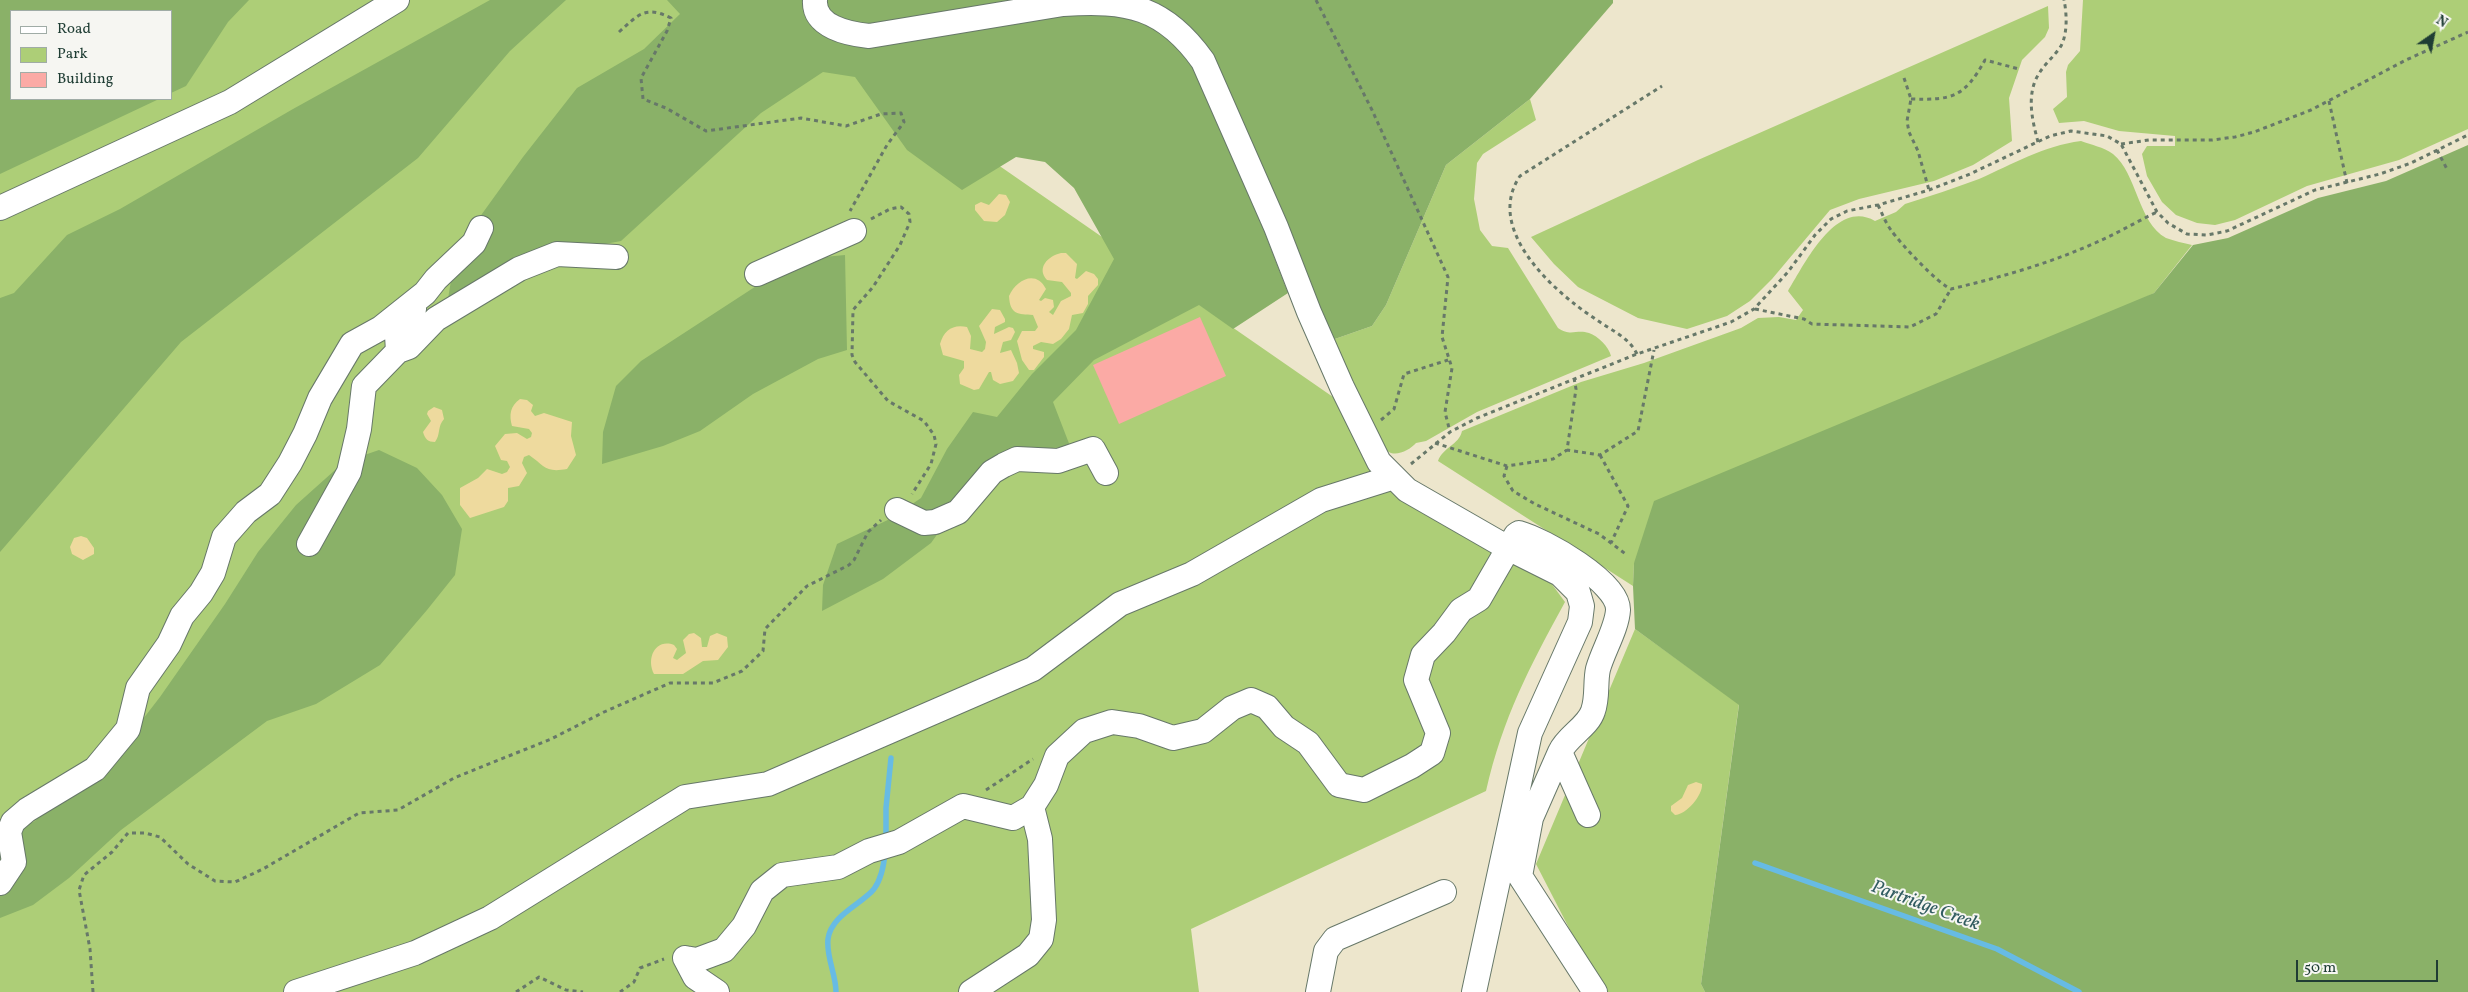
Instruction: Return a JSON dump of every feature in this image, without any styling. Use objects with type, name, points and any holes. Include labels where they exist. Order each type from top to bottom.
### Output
[{"type":"lane","points":[[0,208],[230,102],[397,0]]},
{"type":"lane","points":[[815,0],[819,14],[827,23],[850,34],[869,36],[1062,4],[1091,2],[1147,11],[1164,19],[1178,31],[1203,61],[1276,227],[1309,312],[1364,434],[1379,462],[1407,490],[1508,548],[1560,574],[1578,592],[1582,606],[1580,622],[1530,733],[1474,992]]},
{"type":"lane","points":[[398,351],[397,335],[425,293],[436,279],[474,243],[481,228]]},
{"type":"lane","points":[[757,274],[854,230]]},
{"type":"lane","points":[[309,544],[349,472],[359,429],[364,386],[398,351],[409,347],[436,319],[519,269],[556,254],[616,257]]},
{"type":"lane","points":[[0,883],[14,862],[9,832],[13,822],[27,810],[95,770],[128,729],[138,688],[168,644],[182,616],[201,593],[213,573],[224,537],[246,512],[270,494],[290,462],[305,434],[320,398],[352,344],[381,328],[425,293]]},
{"type":"lane","points":[[897,510],[924,523],[935,522],[958,512],[992,472],[1017,459],[1058,461],[1093,449],[1106,473]]},
{"type":"lane","points":[[296,992],[415,954],[490,918],[685,796],[768,784],[1032,668],[1120,604],[1192,574],[1321,500],[1394,477]]},
{"type":"lane","points":[[685,958],[697,960],[724,950],[744,926],[762,891],[782,875],[838,867],[869,851],[899,842],[963,806],[1013,818],[1032,807],[1046,785],[1057,756],[1084,731],[1112,722],[1139,726],[1173,738],[1203,731],[1232,708],[1251,700],[1267,707],[1284,727],[1308,743],[1339,785],[1364,790],[1412,766],[1432,753],[1438,733],[1416,680],[1423,655],[1444,633],[1461,610],[1479,598],[1516,535],[1523,534],[1583,567],[1608,586],[1617,602],[1618,612],[1598,669],[1593,712],[1579,730],[1564,744],[1560,752],[1531,818],[1520,876],[1595,992]]},
{"type":"lane","points":[[1560,752],[1588,815]]},
{"type":"lane","points":[[971,992],[1028,955],[1041,939],[1044,920],[1040,839],[1032,807]]},
{"type":"lane","points":[[1318,992],[1326,951],[1335,940],[1444,892]]},
{"type":"lane","points":[[685,958],[695,977],[717,992]]},
{"type":"path","points":[[1316,0],[1372,110],[1448,277],[1442,337],[1452,368],[1452,379],[1445,412],[1450,432]]},
{"type":"path","points":[[2038,142],[2030,108],[2034,85],[2047,62],[2060,48],[2066,22],[2064,0]]},
{"type":"path","points":[[93,992],[90,949],[78,890],[84,875],[112,852],[128,833],[144,833],[160,837],[188,864],[215,881],[235,882],[263,869],[359,813],[398,810],[454,778],[551,739],[604,712],[670,683],[712,683],[742,671],[763,651],[765,629],[807,586],[849,565],[860,551],[868,532],[874,525],[897,510],[916,490],[931,464],[936,444],[934,435],[924,421],[888,401],[852,356],[852,319],[856,305],[873,287],[903,239],[910,222],[909,214],[904,207],[897,207],[876,216],[854,230],[849,216],[851,207],[887,144],[904,122],[901,113],[881,114],[846,126],[801,118],[706,131],[666,108],[643,99],[641,78],[667,30],[671,18],[657,11],[640,14],[619,32]]},
{"type":"path","points":[[2121,144],[2149,140],[2212,140],[2235,137],[2311,110],[2406,60],[2468,32]]},
{"type":"path","points":[[1911,99],[1941,100],[1955,96],[1975,78],[1984,60],[2019,69]]},
{"type":"path","points":[[1904,78],[1907,82],[1911,99],[1907,121],[1908,132],[1918,151],[1930,190]]},
{"type":"path","points":[[1637,354],[1632,342],[1593,318],[1561,294],[1542,274],[1520,244],[1513,230],[1511,198],[1512,188],[1520,176],[1662,86]]},
{"type":"path","points":[[2329,101],[2347,183]]},
{"type":"path","points":[[1394,477],[1450,432],[1477,418],[1637,354],[1710,331],[1754,309],[1788,272],[1815,235],[1831,219],[1847,211],[1878,206],[1930,190],[1970,174],[2038,142],[2071,131],[2108,136],[2121,144],[2157,212],[2177,230],[2187,234],[2207,235],[2227,231],[2314,190],[2347,183],[2411,163],[2468,135]]},
{"type":"path","points":[[2437,150],[2448,171]]},
{"type":"path","points":[[1878,206],[1890,229],[1901,242],[1940,283],[1951,289],[2008,275],[2045,263],[2096,243],[2157,212]]},
{"type":"path","points":[[1754,309],[1804,318],[1812,324],[1910,327],[1936,314],[1951,289]]},
{"type":"path","points":[[1567,450],[1600,454],[1638,431],[1654,350]]},
{"type":"path","points":[[1364,434],[1394,409],[1404,374],[1448,360]]},
{"type":"path","points":[[1435,443],[1507,466],[1562,456],[1567,450],[1576,389],[1574,378]]},
{"type":"path","points":[[1600,454],[1628,506],[1612,543]]},
{"type":"path","points":[[1507,466],[1504,476],[1513,491],[1535,504],[1599,534],[1627,555]]},
{"type":"path","points":[[963,806],[1040,756]]},
{"type":"path","points":[[620,992],[634,982],[640,968],[659,959],[685,958]]},
{"type":"path","points":[[516,992],[538,977],[566,990],[583,992]]},
{"type":"green space","points":[[0,0],[760,0],[1333,397],[1364,457],[1398,498],[1551,583],[1565,602],[1518,694],[1500,740],[1486,791],[1191,929],[1199,992],[0,992]]},
{"type":"green space","points":[[0,0],[249,0],[228,22],[186,86],[172,93],[172,10],[10,10],[10,100],[157,100],[0,174]]},
{"type":"green space","points":[[490,0],[566,0],[510,51],[418,158],[181,342],[0,552],[0,298],[14,293],[67,235],[120,209],[293,109]]},
{"type":"green space","points":[[667,0],[1613,0],[1613,3],[1530,99],[1446,165],[1386,305],[1372,326],[1332,340],[1285,228],[1265,233],[1288,293],[1233,329],[1199,305],[1094,360],[1053,402],[1070,446],[1026,451],[961,501],[931,543],[883,579],[822,611],[823,585],[837,544],[892,518],[921,498],[947,449],[973,412],[997,417],[1032,374],[1076,330],[1114,259],[1074,188],[1045,162],[1016,157],[962,190],[907,150],[855,77],[823,72],[761,113],[621,241],[535,257],[447,305],[456,250],[523,157],[577,88],[644,49],[680,14]]},
{"type":"green space","points":[[2083,0],[2468,0],[2468,129],[2399,160],[2307,186],[2235,220],[2215,225],[2197,223],[2176,215],[2162,202],[2147,176],[2142,154],[2147,146],[2175,146],[2175,136],[2119,131],[2084,121],[2059,123],[2053,109],[2067,97],[2066,72],[2068,65],[2080,51]]},
{"type":"green space","points":[[2048,6],[2049,28],[2045,37],[2022,60],[2009,98],[2012,141],[1973,165],[1934,181],[1859,199],[1830,210],[1772,279],[1750,301],[1727,316],[1687,329],[1638,318],[1578,287],[1554,264],[1531,237],[1698,160]]},
{"type":"green space","points":[[1530,99],[1536,120],[1483,154],[1477,163],[1474,199],[1480,230],[1492,246],[1508,248],[1558,328],[1566,332],[1592,334],[1606,346],[1611,356],[1477,412],[1426,441],[1416,443],[1404,452],[1396,454],[1389,452],[1375,434],[1332,340],[1372,326],[1386,305],[1446,165]]},
{"type":"green space","points":[[2081,141],[2113,154],[2121,162],[2143,210],[2157,231],[2166,238],[2192,245],[2154,293],[1634,563],[1633,586],[1438,461],[1443,452],[1458,440],[1462,431],[1581,382],[1644,363],[1741,328],[1758,318],[1779,317],[1796,320],[1803,310],[1788,291],[1812,251],[1835,226],[1847,219],[1861,216],[1875,221],[1896,212],[1905,204],[1979,179],[2041,151]]},
{"type":"green space","points":[[2468,145],[2468,992],[1705,992],[1701,984],[1739,705],[1635,629],[1634,563],[1654,501],[2154,293],[2193,245],[2228,238],[2318,198],[2386,181]]},
{"type":"green space","points":[[845,255],[847,350],[818,359],[753,394],[700,431],[663,446],[602,464],[603,432],[616,386],[641,361],[764,281],[813,258]]},
{"type":"green space","points":[[379,450],[417,468],[442,495],[462,529],[455,575],[427,610],[380,665],[316,704],[267,721],[121,830],[69,878],[33,905],[0,918],[0,839],[35,821],[76,780],[126,741],[160,697],[225,604],[258,552],[296,505],[344,462]]},
{"type":"green space","points":[[1635,629],[1739,704],[1701,984],[1705,992],[1602,992],[1536,864]]},
{"type":"sand","points":[[999,194],[1006,195],[1010,202],[1005,215],[997,222],[984,221],[975,210],[975,205],[981,202],[989,205]]},
{"type":"sand","points":[[1061,253],[1066,253],[1077,264],[1075,278],[1077,279],[1086,271],[1094,274],[1098,279],[1098,285],[1088,296],[1088,304],[1083,313],[1072,315],[1069,329],[1061,339],[1053,344],[1041,342],[1033,346],[1033,349],[1044,352],[1044,357],[1034,370],[1029,370],[1022,360],[1017,341],[1022,331],[1035,331],[1038,327],[1033,315],[1019,314],[1013,310],[1009,296],[1021,281],[1032,278],[1037,279],[1046,289],[1039,300],[1041,301],[1045,298],[1053,300],[1054,307],[1049,312],[1053,315],[1061,301],[1071,296],[1071,293],[1062,282],[1047,280],[1044,276],[1043,267],[1048,260]]},
{"type":"sand","points":[[992,309],[1000,310],[1005,319],[1005,322],[995,327],[994,334],[1009,327],[1013,328],[1015,332],[1011,340],[1003,342],[1000,353],[1011,350],[1019,373],[1013,381],[1000,384],[993,380],[991,372],[989,372],[979,389],[974,390],[960,384],[959,375],[964,368],[964,361],[943,355],[940,344],[944,335],[950,329],[962,326],[967,327],[971,336],[970,349],[982,352],[985,349],[986,342],[979,326]]},
{"type":"sand","points":[[520,399],[527,400],[533,405],[531,411],[535,416],[544,413],[572,422],[571,436],[576,455],[567,469],[560,470],[546,468],[529,455],[524,457],[522,463],[527,473],[519,486],[508,488],[508,501],[504,507],[470,518],[460,505],[460,488],[478,478],[487,469],[502,474],[507,472],[510,467],[507,461],[501,460],[495,446],[505,434],[517,433],[527,439],[531,437],[532,433],[529,429],[512,426],[511,411]]},
{"type":"sand","points":[[434,407],[442,410],[444,419],[440,425],[435,442],[427,440],[423,432],[431,421],[427,414],[428,411]]},
{"type":"sand","points":[[81,536],[87,538],[94,548],[94,554],[83,560],[72,554],[70,547],[74,538]]},
{"type":"sand","points":[[694,633],[701,638],[702,647],[707,647],[710,636],[717,633],[727,637],[728,647],[718,660],[703,661],[683,674],[654,674],[651,662],[657,647],[662,644],[674,645],[677,649],[673,658],[677,660],[686,653],[683,640],[689,634]]},
{"type":"sand","points":[[1696,782],[1702,784],[1697,799],[1684,812],[1675,815],[1671,811],[1671,806],[1682,798],[1688,785]]},
{"type":"building","points":[[1200,317],[1226,376],[1119,424],[1093,365]]},
{"type":"waterway","points":[[886,841],[886,808],[891,758]]},
{"type":"waterway","points":[[836,992],[828,946],[830,931],[841,917],[874,889],[882,871],[885,852]]},
{"type":"waterway","name":"Partridge Creek","points":[[1755,863],[1997,949],[2079,992]]}]
